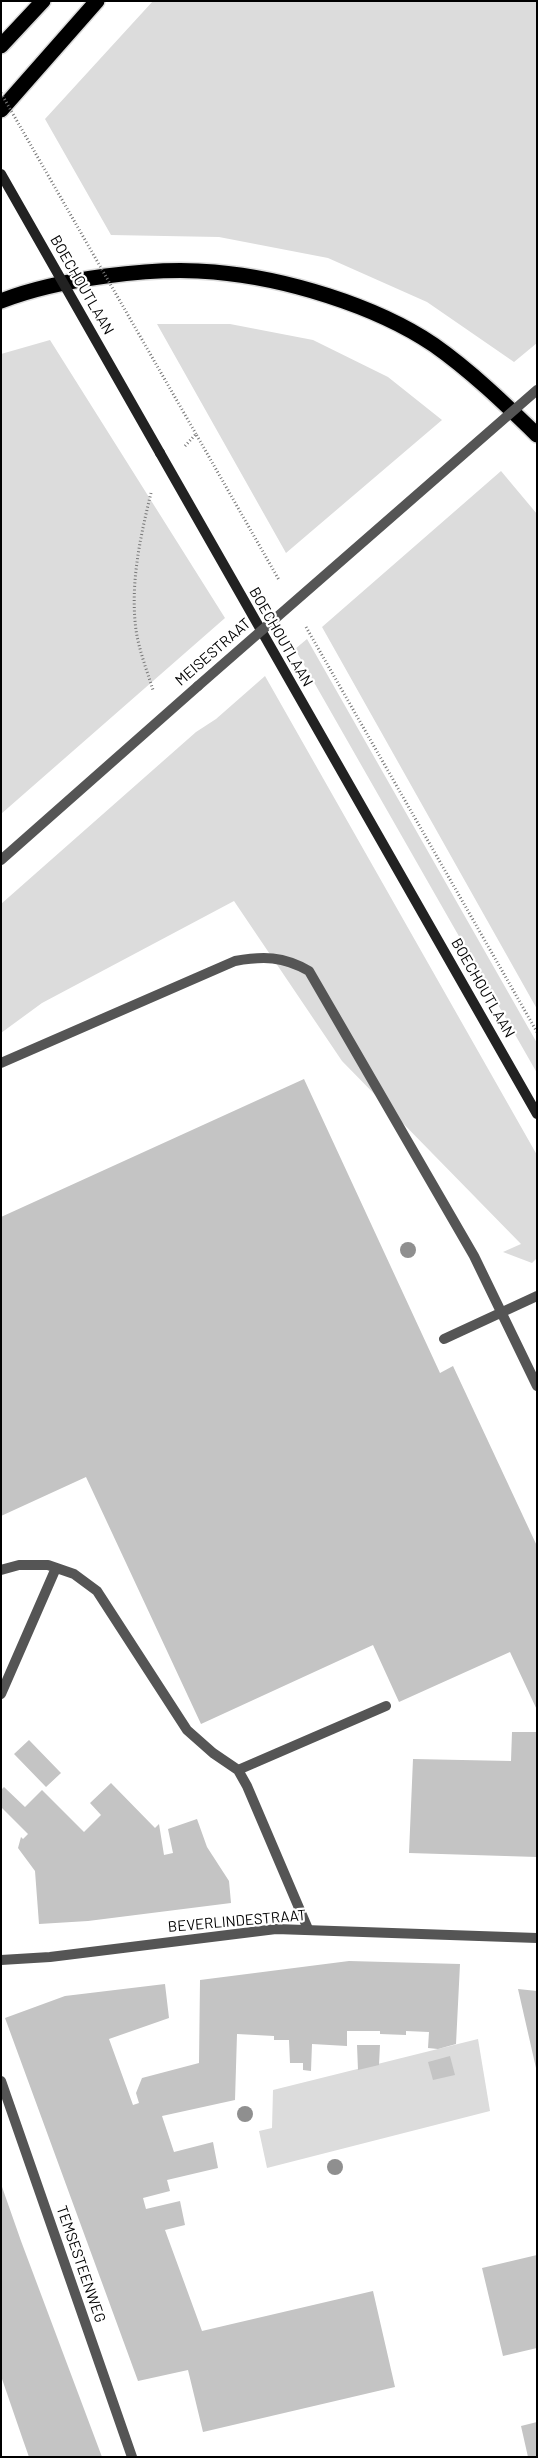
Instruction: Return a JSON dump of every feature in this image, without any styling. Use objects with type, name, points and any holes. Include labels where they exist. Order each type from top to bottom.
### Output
[{"type":"highway","points":[[1,46],[43,1]]},
{"type":"highway","points":[[1,110],[97,1]]},
{"type":"highway","points":[[1,301],[71,281],[149,272],[213,272],[296,286],[364,308],[433,345],[491,390],[537,434]]},
{"type":"main road","name":"BOECHOUTLAAN","points":[[1,174],[537,1114]]},
{"type":"street","name":"MEISESTRAAT","points":[[1,860],[537,390]]},
{"type":"street","points":[[1,1063],[235,961],[257,957],[278,957],[294,962],[309,971],[474,1256],[537,1386]]},
{"type":"street","points":[[444,1339],[537,1296]]},
{"type":"street","points":[[1,1570],[19,1565],[48,1565],[74,1574],[97,1591],[187,1730],[213,1753],[238,1770],[247,1786],[308,1929]]},
{"type":"street","points":[[1,1694],[56,1568]]},
{"type":"street","points":[[238,1770],[386,1706]]},
{"type":"street","name":"BEVERLINDESTRAAT","points":[[1,1960],[50,1957],[276,1929],[537,1938]]},
{"type":"street","name":"TEMSESTEENWEG","points":[[1,2081],[132,2457]]},
{"type":"path","points":[[1,93],[280,582]]},
{"type":"path","points":[[161,720],[136,632],[134,595],[140,538],[152,491],[166,464]]},
{"type":"path","points":[[305,625],[537,1032]]},
{"type":"shaded area","points":[[153,1],[537,1],[537,343],[514,362],[427,302],[328,258],[219,237],[111,235],[45,119]]},
{"type":"shaded area","points":[[157,324],[230,324],[313,340],[388,377],[442,420],[286,553]]},
{"type":"shaded area","points":[[50,340],[225,618],[1,814],[1,354]]},
{"type":"shaded area","points":[[501,471],[537,514],[537,1009],[322,627]]},
{"type":"shaded area","points":[[307,639],[537,1043],[537,1073],[295,649]]},
{"type":"shaded area","points":[[265,676],[537,1155],[537,1258],[532,1263],[503,1252],[521,1244],[342,1061],[234,901],[42,1003],[1,1033],[1,904],[196,732],[216,719]]},
{"type":"shaded area","points":[[478,2039],[490,2111],[267,2168],[259,2131],[272,2128],[273,2090]]},
{"type":"building","points":[[304,1079],[440,1373],[453,1366],[537,1546],[537,1710],[510,1652],[399,1702],[373,1645],[201,1724],[86,1477],[1,1516],[1,1217]]},
{"type":"building","points":[[512,1732],[537,1732],[537,1857],[409,1853],[413,1759],[511,1761]]},
{"type":"building","points":[[29,1740],[61,1773],[46,1787],[14,1754]]},
{"type":"building","points":[[111,1783],[155,1828],[159,1824],[164,1855],[173,1853],[168,1829],[197,1819],[207,1847],[229,1881],[231,1903],[88,1921],[39,1924],[35,1871],[18,1848],[21,1837],[23,1839],[28,1834],[1,1807],[1,1790],[4,1787],[25,1807],[42,1790],[84,1832],[101,1815],[90,1803]]},
{"type":"building","points":[[349,1961],[460,1964],[456,2044],[438,2049],[428,2048],[429,2032],[406,2031],[406,2035],[380,2034],[380,2031],[347,2031],[347,2046],[312,2044],[311,2071],[303,2070],[303,2063],[290,2063],[289,2040],[274,2040],[274,2036],[237,2034],[235,2100],[162,2116],[174,2152],[213,2142],[218,2168],[167,2180],[170,2191],[143,2198],[146,2209],[180,2201],[185,2225],[165,2230],[202,2331],[373,2291],[395,2387],[203,2432],[188,2370],[138,2381],[5,2018],[65,1996],[165,1984],[169,2018],[109,2039],[133,2105],[139,2103],[136,2093],[142,2078],[199,2063],[200,1980]]},
{"type":"building","points":[[518,1989],[537,1991],[537,2068],[536,2068]]},
{"type":"building","points":[[357,2045],[380,2045],[379,2065],[358,2070]]},
{"type":"building","points":[[450,2056],[455,2075],[433,2080],[428,2062]]},
{"type":"building","points":[[1,2184],[102,2457],[29,2457],[1,2376]]},
{"type":"building","points":[[537,2255],[537,2348],[503,2356],[482,2268]]},
{"type":"building","points":[[537,2422],[537,2457],[528,2457],[521,2426]]}]
